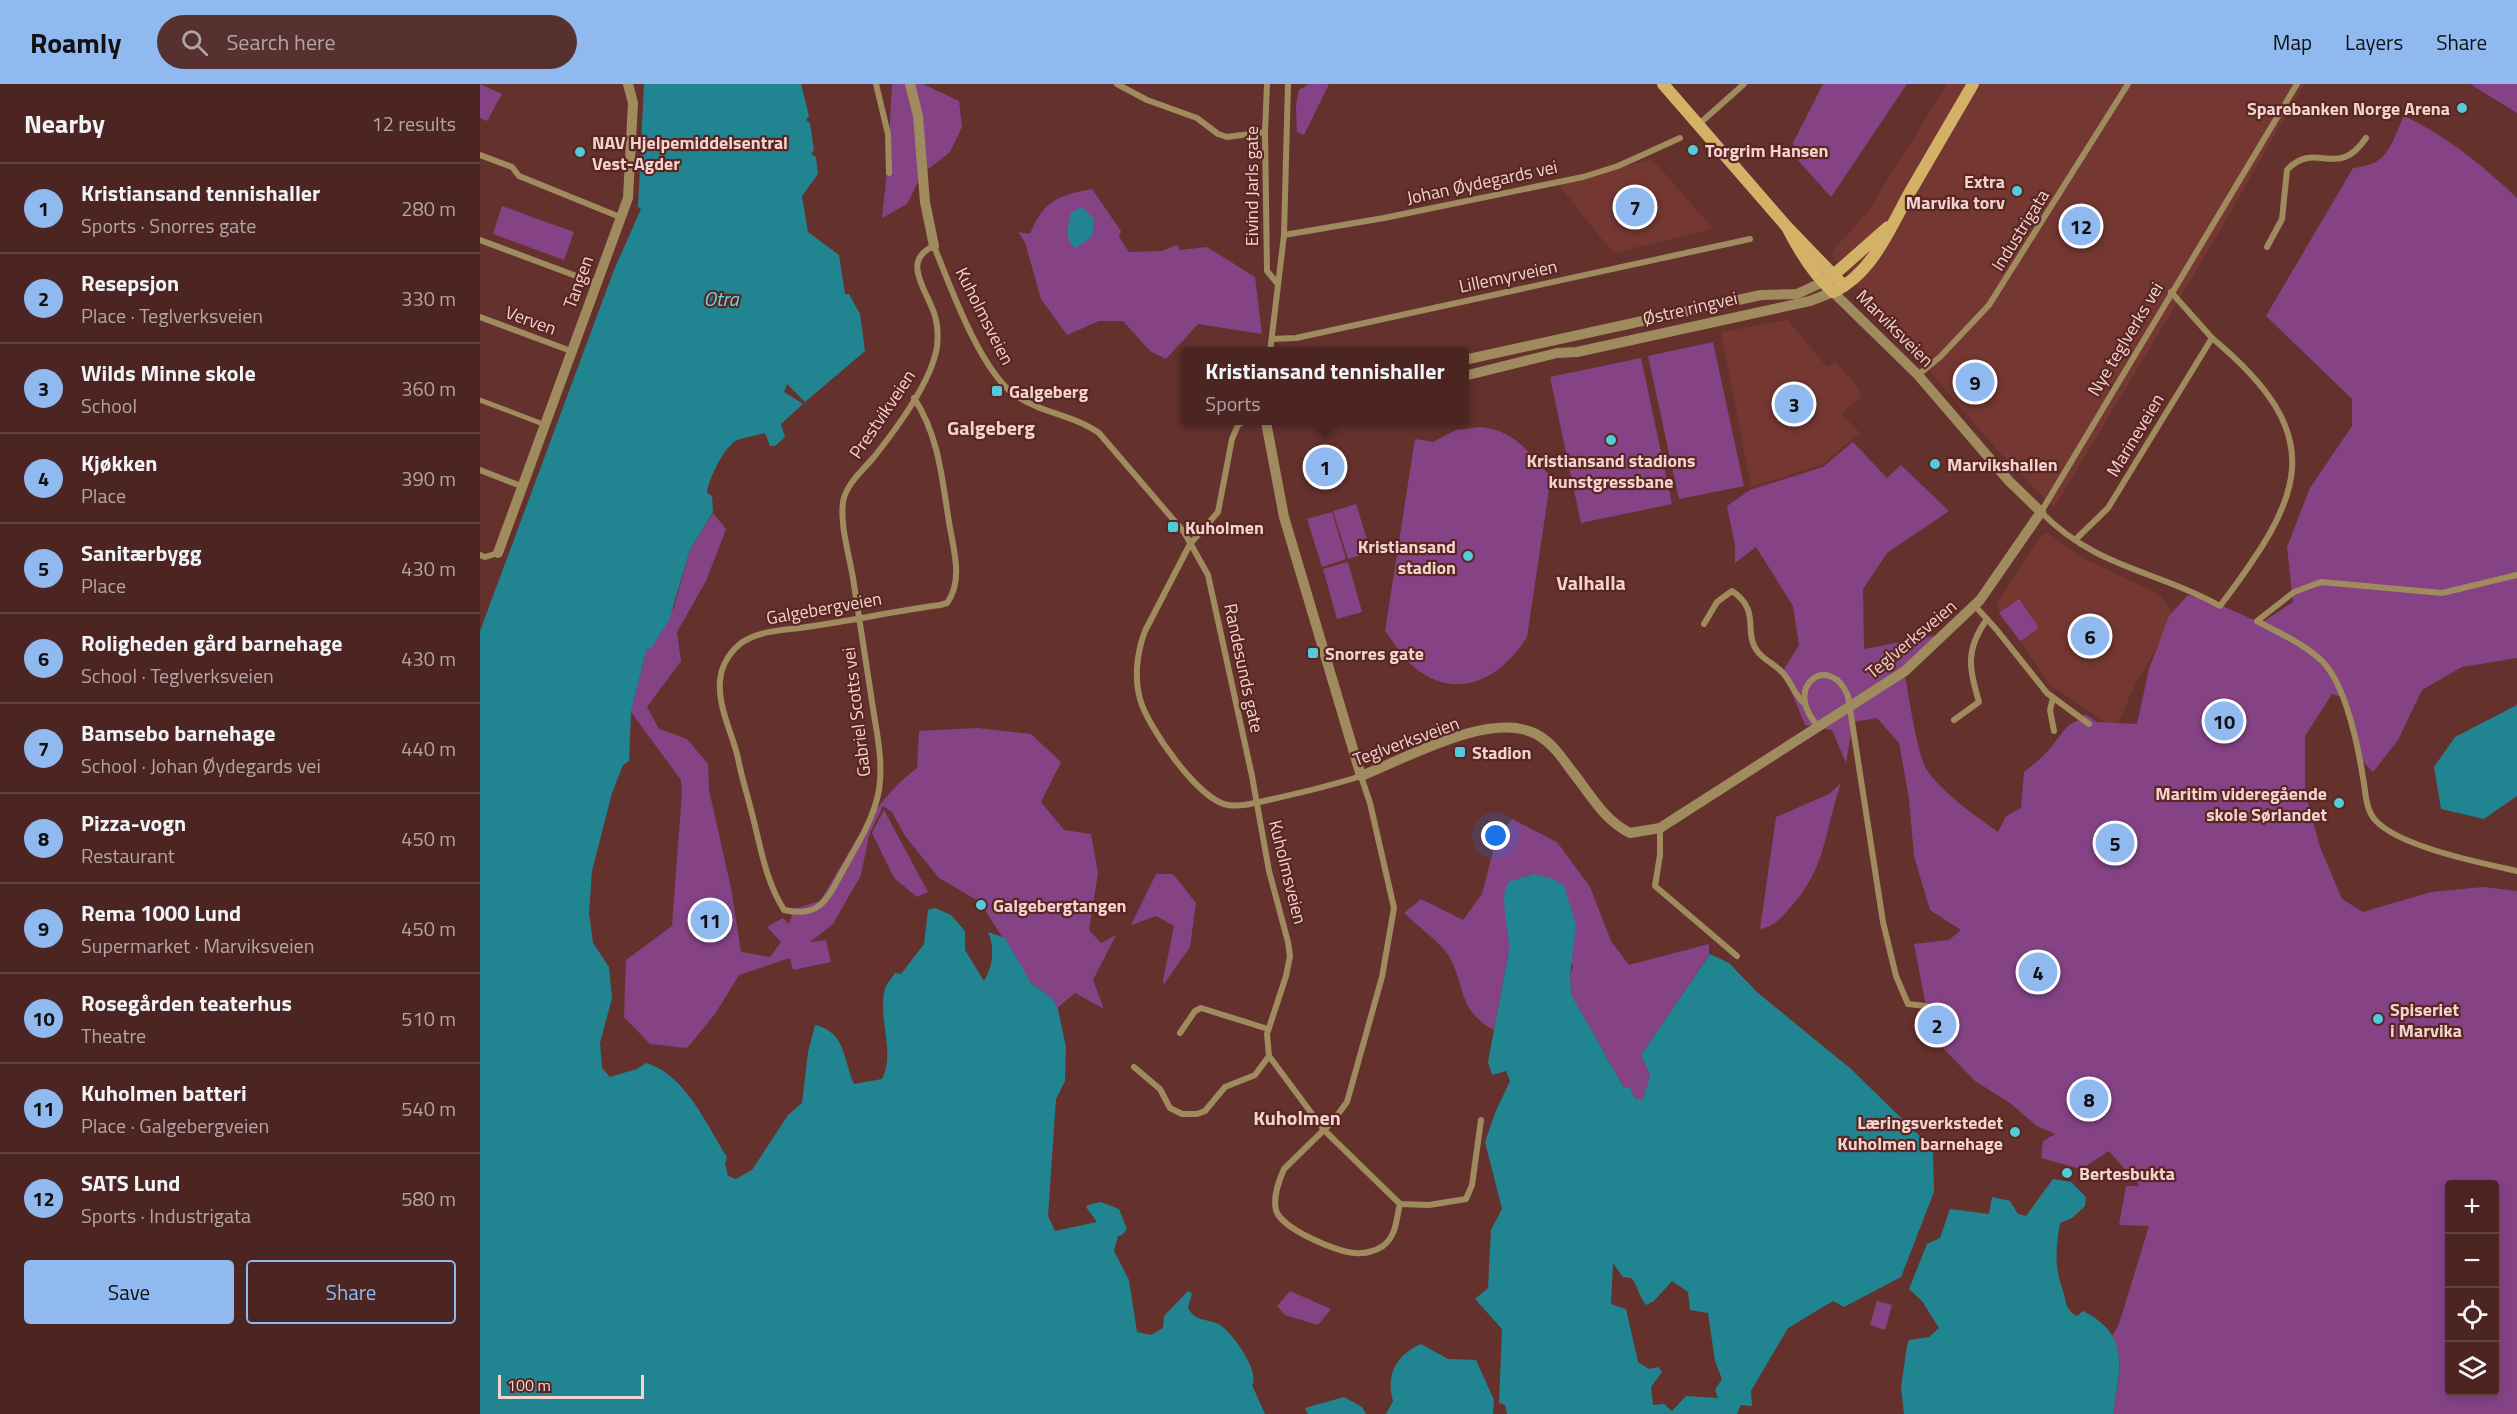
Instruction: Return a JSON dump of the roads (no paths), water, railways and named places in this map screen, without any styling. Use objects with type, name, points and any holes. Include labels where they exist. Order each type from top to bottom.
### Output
[{"type":"main road","name":"Marviksveien","points":[[1663,84],[1786,227],[1834,276],[1839,289]]},
{"type":"main road","name":"Østre ringvei","points":[[1839,289],[1875,256],[1972,84]]},
{"type":"main road","name":"Østre ringvei","points":[[1823,282],[1834,276],[1891,224]]},
{"type":"main road","name":"Marviksveien","points":[[1786,227],[1813,272],[1823,282],[1839,289]]},
{"type":"street","name":"Tangen","points":[[480,555],[484,557],[498,553],[630,187],[633,102],[628,84]]},
{"type":"street","points":[[876,84],[888,134],[889,173]]},
{"type":"street","name":"Kuholmsveien","points":[[910,84],[918,116],[926,202],[934,246],[963,315],[998,378],[1015,395],[1039,408],[1089,426],[1099,433],[1184,532],[1190,544]]},
{"type":"street","points":[[1117,84],[1147,100],[1197,118],[1218,134],[1227,137],[1265,132]]},
{"type":"street","name":"Eivind Jarls gate","points":[[1268,84],[1265,132],[1267,272],[1277,283]]},
{"type":"street","name":"Eivind Jarls gate","points":[[1271,347],[1284,235],[1288,84]]},
{"type":"street","points":[[1698,124],[1744,84]]},
{"type":"street","name":"Industrigata","points":[[1918,375],[1940,357],[1989,305],[2128,84]]},
{"type":"street","name":"Nye teglverks vei","points":[[1975,606],[2031,530],[2297,84]]},
{"type":"street","name":"Johan Øydegards vei","points":[[1284,235],[1384,218],[1583,177],[1618,166],[1680,138]]},
{"type":"street","points":[[2266,247],[2282,219],[2287,170],[2304,158],[2341,159],[2350,156],[2366,138]]},
{"type":"street","points":[[480,155],[512,167],[519,176],[620,217]]},
{"type":"street","name":"Lillemyrveien","points":[[1272,339],[1296,338],[1750,238]]},
{"type":"street","points":[[480,240],[595,283]]},
{"type":"street","name":"Prestvikveien","points":[[844,500],[854,480],[882,446],[914,398],[930,368],[937,348],[935,314],[916,274],[920,257],[934,246]]},
{"type":"street","name":"Østre ringvei","points":[[1469,359],[1761,295],[1797,294],[1823,282]]},
{"type":"street","name":"Marviksveien","points":[[1839,289],[1918,375],[2009,481],[2056,526],[2095,554],[2220,606],[2275,526],[2289,495],[2292,479],[2288,429],[2272,398],[2238,360],[2212,338]]},
{"type":"street","name":"Østre ringvei","points":[[1469,375],[1557,353],[1577,352],[1810,301],[1839,289]]},
{"type":"street","points":[[2171,292],[2212,338]]},
{"type":"street","name":"Verven","points":[[480,317],[571,351]]},
{"type":"street","name":"Marineveien","points":[[2075,540],[2108,508],[2212,338]]},
{"type":"street","name":"Galgebergveien","points":[[784,910],[774,891],[759,846],[729,730],[720,687],[721,674],[732,653],[748,639],[764,633],[947,603],[955,586],[956,571],[943,469],[914,398]]},
{"type":"street","points":[[480,400],[543,424]]},
{"type":"street","name":"Kuholmsveien","points":[[1239,425],[1232,439],[1218,512],[1190,544],[1140,645],[1137,670],[1141,702],[1170,752],[1206,795],[1229,806],[1255,803],[1290,956],[1282,990],[1268,1029],[1269,1056]]},
{"type":"street","points":[[1267,425],[1284,517],[1370,802],[1394,908],[1382,977],[1347,1102],[1324,1130],[1284,1169],[1276,1211],[1281,1220],[1299,1232],[1340,1250],[1356,1253],[1368,1252],[1382,1246],[1390,1238],[1395,1229],[1400,1203]]},
{"type":"street","points":[[480,470],[521,486]]},
{"type":"street","name":"Gabriel Scotts vei","points":[[784,910],[807,912],[823,902],[863,833],[879,791],[878,741],[844,528],[844,500]]},
{"type":"street","name":"Randesunds gate","points":[[1190,544],[1210,583],[1252,776],[1255,803]]},
{"type":"street","points":[[2517,575],[2462,591],[2442,593],[2321,582],[2294,592],[2257,621],[2314,655],[2331,672],[2349,720],[2367,804],[2373,819],[2382,827],[2424,846],[2473,863],[2517,871]]},
{"type":"street","points":[[1704,624],[1717,602],[1732,591],[1743,598],[1747,606],[1757,651],[1790,680],[1797,698],[1804,703],[1820,727]]},
{"type":"street","name":"Teglverksveien","points":[[1255,803],[1328,787],[1361,776],[1444,741],[1490,730],[1516,728],[1537,734],[1552,746],[1614,824],[1630,833],[1660,828],[1696,803],[1866,698],[1911,666],[1975,606],[2028,672],[2053,698],[2089,724]]},
{"type":"street","points":[[1954,720],[1979,702],[1970,669],[1970,652],[1973,640],[1987,619]]},
{"type":"street","name":"Teglverksveien","points":[[1804,703],[1805,686],[1820,675],[1838,679],[1844,686],[1848,696],[1879,904],[1891,956],[1908,1004],[1926,1006]]},
{"type":"street","points":[[2053,698],[2050,710],[2054,731]]},
{"type":"street","points":[[1660,828],[1660,855],[1655,886],[1737,956]]},
{"type":"street","points":[[1180,1033],[1195,1011],[1201,1008],[1268,1029]]},
{"type":"street","points":[[1134,1066],[1160,1089],[1170,1108],[1182,1114],[1197,1114],[1204,1111],[1226,1087],[1256,1074],[1269,1056],[1324,1130],[1400,1203],[1430,1205],[1466,1199],[1472,1185],[1481,1120]]},
{"type":"water","name":"Otra","points":[[644,84],[801,84],[809,116],[806,120],[810,123],[814,150],[811,154],[816,157],[818,174],[802,196],[808,232],[839,255],[845,294],[849,294],[860,314],[865,351],[805,402],[787,384],[784,392],[803,404],[781,424],[785,437],[775,446],[770,446],[765,433],[737,440],[727,449],[708,487],[707,493],[712,496],[713,512],[690,550],[669,620],[650,650],[647,648],[631,712],[629,761],[623,765],[612,793],[592,871],[589,913],[593,943],[609,967],[612,998],[600,1043],[602,1068],[610,1077],[637,1069],[646,1063],[672,1078],[693,1102],[727,1157],[725,1163],[728,1176],[736,1179],[752,1170],[788,1115],[802,1103],[808,1052],[815,1025],[833,1034],[838,1040],[854,1084],[882,1079],[887,1058],[883,1012],[885,989],[895,973],[901,974],[924,944],[928,910],[935,908],[951,915],[965,931],[965,950],[984,981],[992,957],[992,944],[988,932],[1005,938],[1031,983],[1052,998],[1058,1009],[1066,1047],[1065,1081],[1056,1099],[1048,1216],[1055,1231],[1097,1222],[1086,1207],[1088,1205],[1101,1202],[1119,1209],[1127,1229],[1118,1236],[1114,1251],[1129,1280],[1137,1332],[1151,1335],[1163,1328],[1164,1316],[1188,1291],[1192,1293],[1188,1308],[1191,1313],[1220,1325],[1244,1353],[1254,1379],[1252,1385],[1265,1414],[480,1414],[480,631],[614,270],[641,209],[638,207]]},
{"type":"water","points":[[1082,207],[1094,219],[1092,237],[1075,248],[1068,236],[1069,223],[1071,213]]},
{"type":"water","points":[[2517,705],[2517,796],[2484,819],[2441,809],[2434,767],[2455,737]]},
{"type":"water","points":[[1534,874],[1553,879],[1564,886],[1576,925],[1570,975],[1571,994],[1624,1088],[1630,1088],[1635,1099],[1643,1099],[1650,1075],[1641,1055],[1710,954],[1729,963],[1758,993],[1851,1069],[1933,1149],[1934,1192],[1901,1277],[1844,1307],[1833,1301],[1788,1328],[1751,1391],[1752,1406],[1741,1405],[1737,1414],[1507,1414],[1505,1405],[1499,1403],[1502,1329],[1475,1299],[1488,1288],[1491,1230],[1502,1209],[1485,1142],[1510,1081],[1506,1071],[1492,1075],[1488,1062],[1509,950],[1504,895],[1510,881]],"holes":[[[1613,1263],[1623,1277],[1634,1281],[1646,1305],[1654,1301],[1672,1281],[1688,1292],[1690,1310],[1708,1313],[1715,1361],[1722,1379],[1715,1390],[1718,1398],[1686,1396],[1672,1411],[1664,1404],[1653,1405],[1651,1387],[1662,1372],[1658,1367],[1649,1369],[1638,1362],[1626,1309],[1611,1304]]]},
{"type":"water","points":[[2053,1179],[2071,1182],[2086,1197],[2085,1206],[2072,1218],[2060,1223],[2057,1264],[2066,1304],[2070,1310],[2077,1316],[2083,1311],[2099,1321],[2116,1342],[2119,1368],[2113,1414],[1904,1414],[1901,1387],[1909,1340],[1929,1337],[1939,1328],[1922,1301],[1909,1289],[1927,1244],[1940,1238],[1950,1209],[1989,1214],[1992,1197],[2010,1201],[2018,1214],[2026,1216]]},
{"type":"water","points":[[1421,1344],[1448,1359],[1476,1360],[1494,1400],[1493,1414],[1386,1414],[1393,1401],[1391,1383],[1395,1367],[1405,1354]]},
{"type":"water","points":[[1344,1397],[1362,1407],[1366,1414],[1308,1414],[1305,1408]]},
{"type":"place","name":"Sparebanken Norge Arena","points":[[2462,108]]},
{"type":"place","name":"Torgrim Hansen","points":[[1693,150]]},
{"type":"place","name":"NAV Hjelpemiddelsentral Vest-Agder","points":[[580,152]]},
{"type":"place","name":"Extra Marvika torv","points":[[2017,191]]},
{"type":"place","name":"Bamsebo barnehage","points":[[1635,207]]},
{"type":"place","name":"SATS Lund","points":[[2081,226]]},
{"type":"place","name":"Rema 1000 Lund","points":[[1975,382]]},
{"type":"place","name":"Galgeberg","points":[[997,391]]},
{"type":"place","name":"Wilds Minne skole","points":[[1794,404]]},
{"type":"place","name":"Kristiansand stadions kunstgressbane","points":[[1611,440]]},
{"type":"place","name":"Marvikshallen","points":[[1935,464]]},
{"type":"place","name":"Kristiansand tennishaller","points":[[1325,467]]},
{"type":"place","name":"Kuholmen","points":[[1173,527]]},
{"type":"place","name":"Kristiansand stadion","points":[[1468,556]]},
{"type":"place","name":"Roligheden gård barnehage","points":[[2090,636]]},
{"type":"place","name":"Snorres gate","points":[[1313,653]]},
{"type":"place","name":"Rosegården teaterhus","points":[[2224,721]]},
{"type":"place","name":"Stadion","points":[[1460,752]]},
{"type":"place","name":"Maritim videregående skole Sørlandet","points":[[2339,803]]},
{"type":"place","name":"Sanitærbygg","points":[[2115,843]]},
{"type":"place","name":"Galgebergtangen","points":[[981,905]]},
{"type":"place","name":"Kuholmen batteri","points":[[710,920]]},
{"type":"place","name":"Kjøkken","points":[[2038,972]]},
{"type":"place","name":"Spiseriet i Marvika","points":[[2378,1019]]},
{"type":"place","name":"Resepsjon","points":[[1937,1025]]},
{"type":"place","name":"Pizza-vogn","points":[[2089,1099]]},
{"type":"place","name":"Læringsverkstedet Kuholmen barnehage","points":[[2015,1132]]},
{"type":"place","name":"Bertesbukta","points":[[2067,1173]]},
{"type":"district","name":"Galgeberg","points":[[991,427]]},
{"type":"district","name":"Valhalla","points":[[1591,582]]},
{"type":"district","name":"Kuholmen","points":[[1297,1117]]}]
